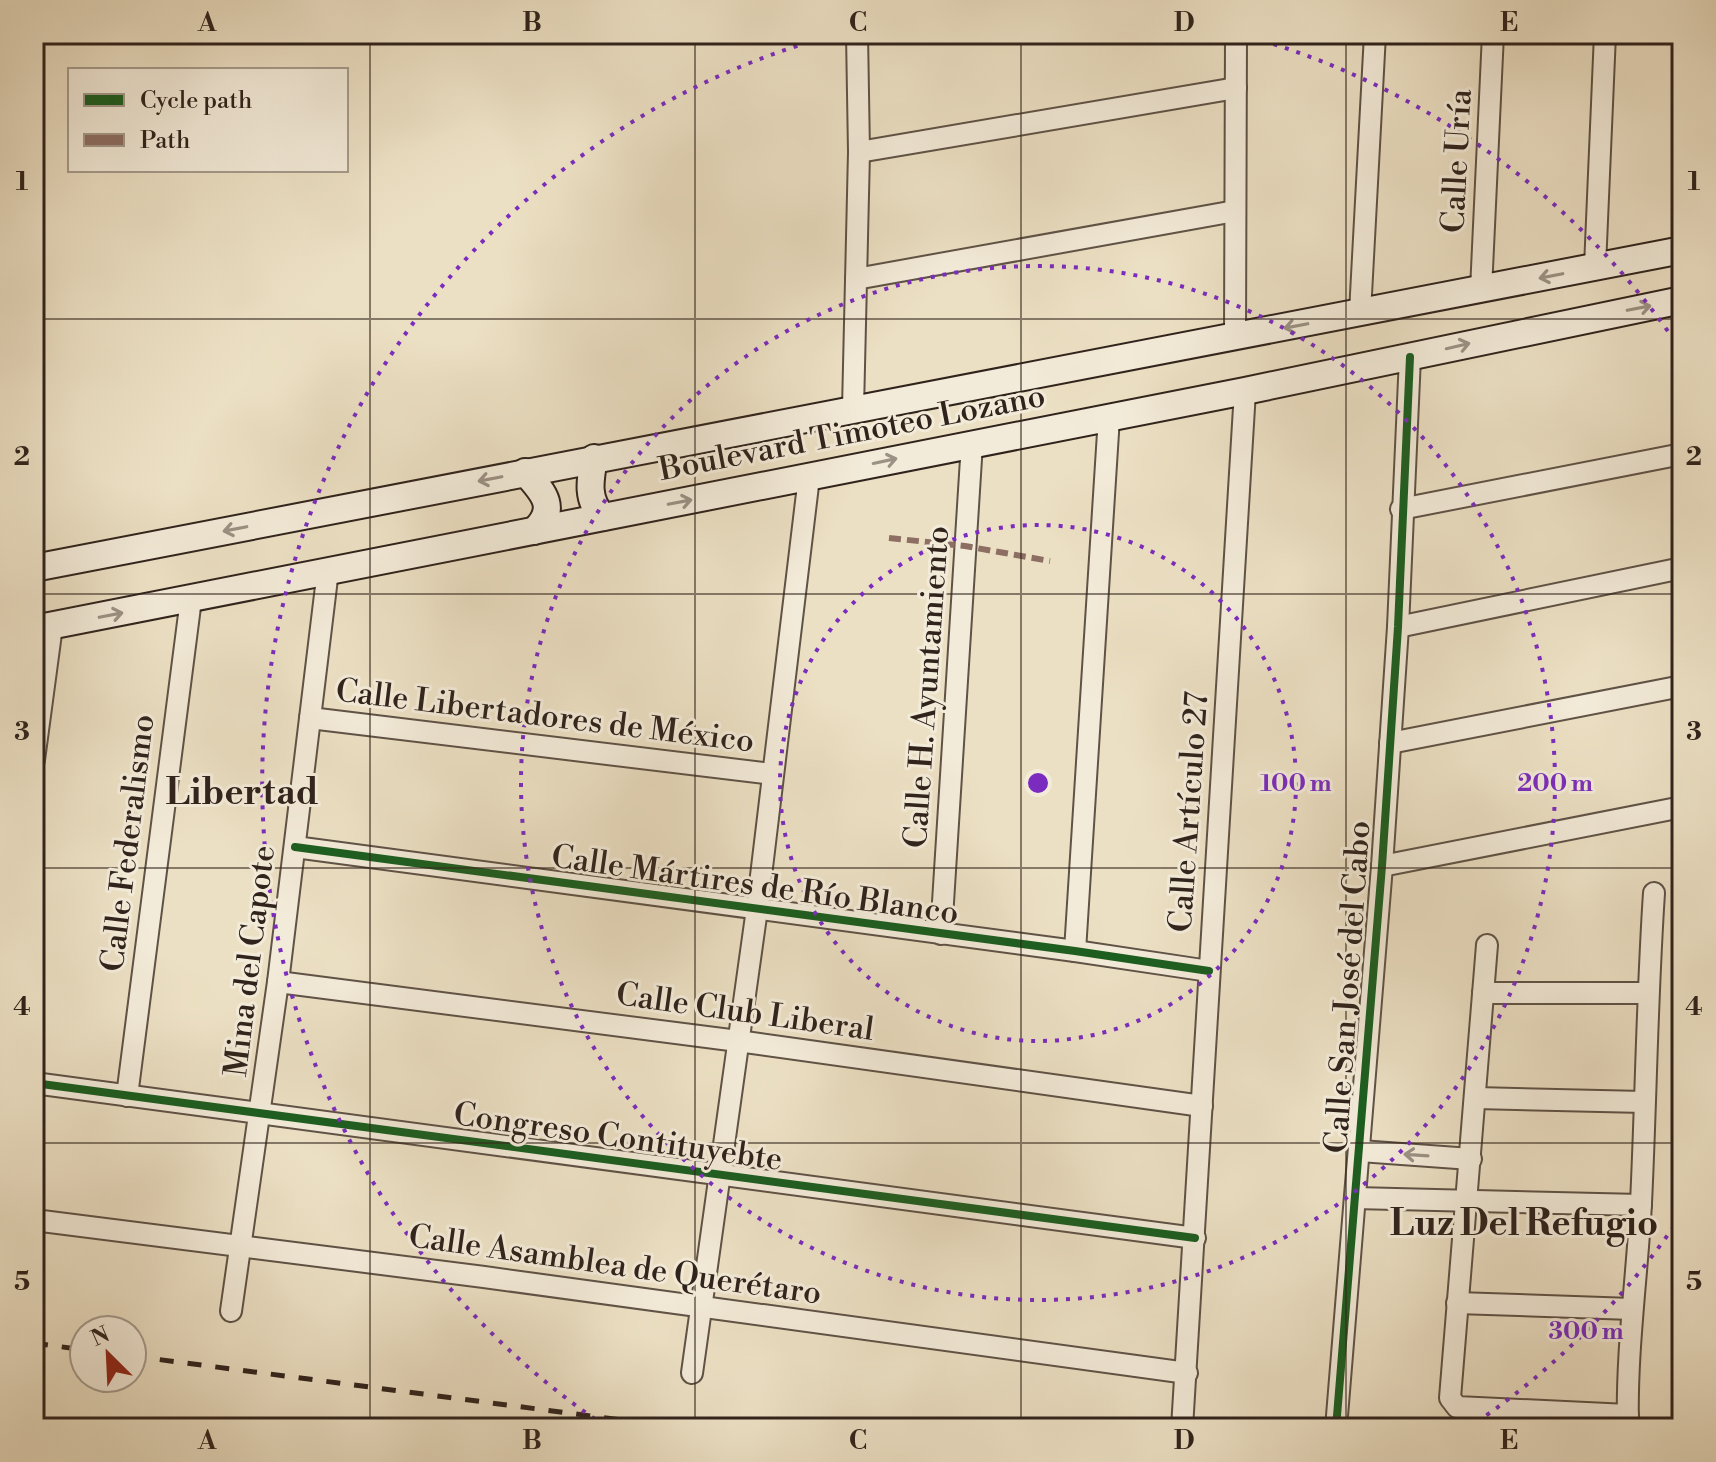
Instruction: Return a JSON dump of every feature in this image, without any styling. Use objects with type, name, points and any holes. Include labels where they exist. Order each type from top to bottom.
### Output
[{"type":"main road","name":"Boulevard Timoteo Lozano","points":[[34,568],[1682,250]]},
{"type":"main road","name":"Boulevard Timoteo Lozano","points":[[43,628],[1245,391],[1682,300]]},
{"type":"main road","points":[[594,458],[590,492],[593,503],[603,517]]},
{"type":"main road","points":[[525,472],[547,502],[548,512],[543,523],[534,531]]},
{"type":"street","points":[[853,409],[859,152],[857,34]]},
{"type":"street","points":[[1235,338],[1236,34]]},
{"type":"street","points":[[1360,313],[1375,34]]},
{"type":"street","name":"Calle Uría","points":[[1481,290],[1493,34]]},
{"type":"street","points":[[1595,267],[1605,34]]},
{"type":"street","points":[[859,152],[1236,88]]},
{"type":"street","points":[[856,279],[1235,211]]},
{"type":"street","name":"Calle San José del Cabo","points":[[1336,1428],[1382,866],[1398,627],[1410,357]]},
{"type":"street","name":"Calle Artículo 27","points":[[1182,1428],[1245,391]]},
{"type":"street","points":[[1075,951],[1109,417]]},
{"type":"street","name":"Calle H. Ayuntamiento","points":[[941,934],[972,443]]},
{"type":"street","points":[[1401,509],[1682,454]]},
{"type":"street","points":[[692,1373],[757,909],[809,477]]},
{"type":"street","points":[[1398,627],[1682,568]]},
{"type":"street","name":"Mina del Capote","points":[[231,1311],[278,982],[328,570]]},
{"type":"street","name":"Calle Federalismo","points":[[127,1096],[191,599]]},
{"type":"street","points":[[34,760],[43,628]]},
{"type":"street","points":[[1390,743],[1682,686]]},
{"type":"street","name":"Calle Libertadores de México","points":[[310,718],[772,774]]},
{"type":"street","points":[[1382,866],[1682,807]]},
{"type":"street","name":"Calle Mártires de Río Blanco","points":[[295,847],[1209,971]]},
{"type":"street","points":[[1487,945],[1450,1398],[1457,1407],[1628,1422],[1654,893]]},
{"type":"street","name":"Calle Club Liberal","points":[[278,982],[738,1041],[1202,1106]]},
{"type":"street","points":[[1483,993],[1647,993]]},
{"type":"street","name":"Congreso Contituyebte","points":[[34,1083],[1195,1238]]},
{"type":"street","points":[[1476,1098],[1644,1102]]},
{"type":"street","points":[[1360,1151],[1471,1159]]},
{"type":"street","points":[[1355,1198],[1641,1205]]},
{"type":"street","name":"Calle Asamblea de Querétaro","points":[[34,1220],[241,1245],[1187,1373]]},
{"type":"street","points":[[1457,1303],[1632,1309]]},
{"type":"railway","points":[[34,1343],[68,1348]]},
{"type":"railway","points":[[148,1358],[683,1428]]},
{"type":"marked path","points":[[889,538],[965,546],[1050,561]]},
{"type":"cycle path","points":[[1336,1428],[1382,866],[1398,627],[1410,357]]},
{"type":"cycle path","points":[[295,847],[1209,971]]},
{"type":"cycle path","points":[[34,1083],[1195,1238]]},
{"type":"district","name":"Libertad","points":[[242,793]]},
{"type":"district","name":"Luz Del Refugio","points":[[1524,1224]]}]
